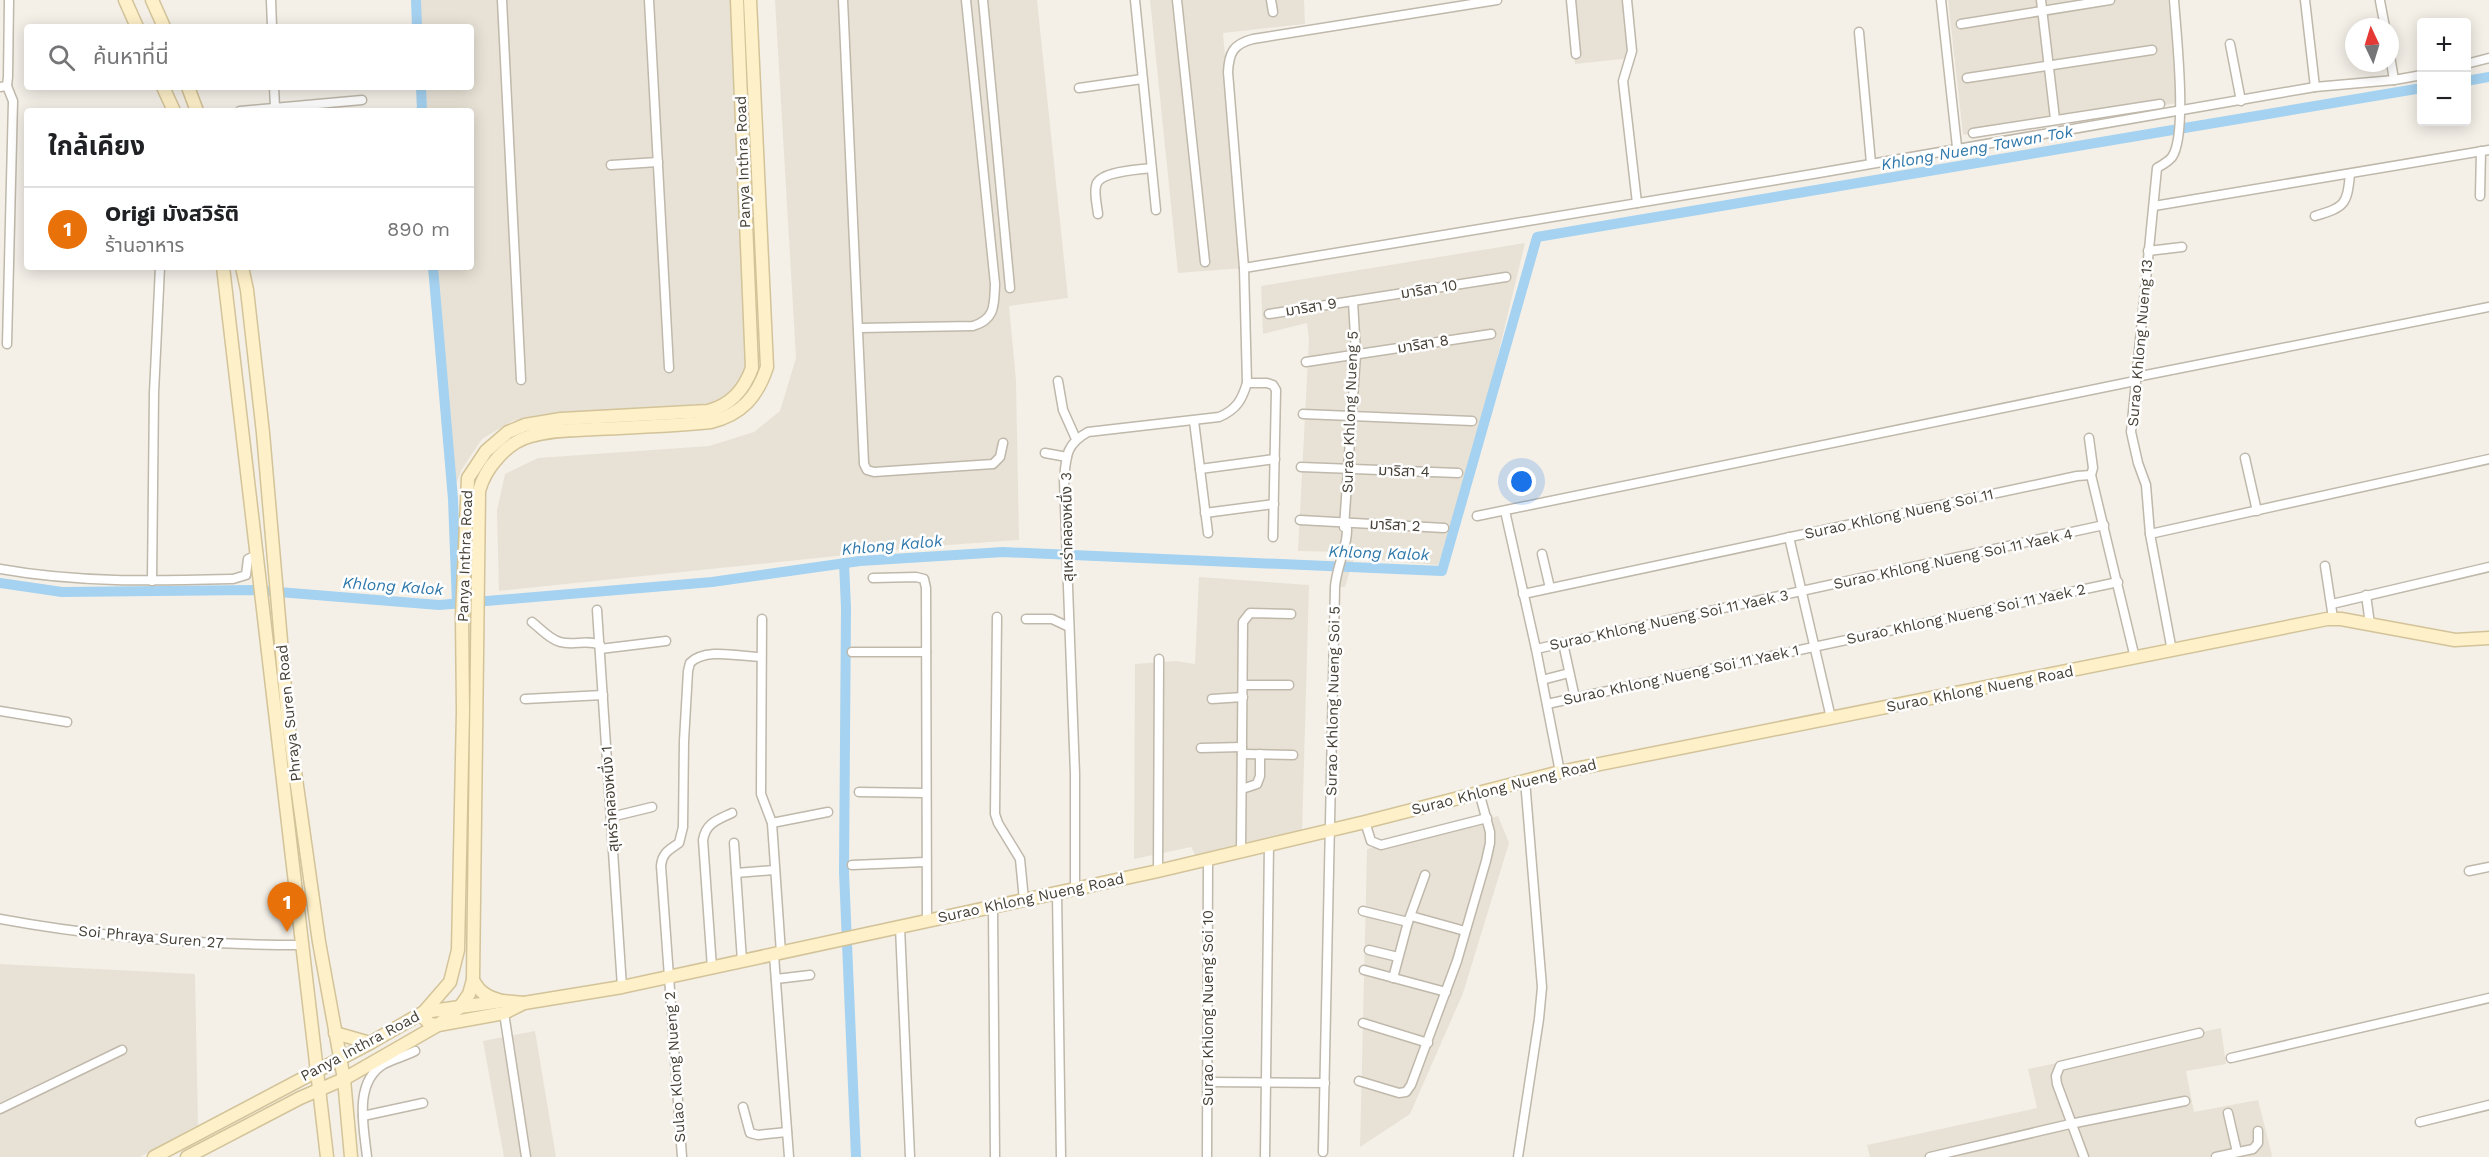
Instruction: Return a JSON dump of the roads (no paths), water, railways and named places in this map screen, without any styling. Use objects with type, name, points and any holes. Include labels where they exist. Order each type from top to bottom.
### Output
[{"type":"street","points":[[7,344],[13,100],[4,87],[9,0]]},
{"type":"street","points":[[125,0],[136,24]]},
{"type":"street","points":[[152,0],[163,24]]},
{"type":"street","points":[[271,0],[272,24]]},
{"type":"street","points":[[502,0],[521,380]]},
{"type":"street","points":[[649,0],[669,368]]},
{"type":"street","name":"Panya Inthra Road","points":[[154,1157],[424,1012],[450,982],[458,950],[463,723],[462,616],[468,478],[474,466],[496,441],[525,424],[561,419],[708,411],[721,407],[739,393],[747,381],[752,368],[737,0]]},
{"type":"street","name":"Panya Inthra Road","points":[[187,1157],[319,1088],[344,1079],[434,1027],[460,1007],[469,994],[472,980],[479,491],[482,480],[488,470],[517,442],[530,436],[563,431],[711,422],[729,418],[750,400],[761,384],[767,367],[767,356],[750,0]]},
{"type":"street","points":[[843,0],[860,328],[864,464],[867,470],[874,472],[993,464],[1000,457],[1003,443]]},
{"type":"street","points":[[860,328],[973,326],[983,323],[991,315],[995,284],[966,0]]},
{"type":"street","points":[[983,0],[1010,288]]},
{"type":"street","points":[[1135,0],[1156,210]]},
{"type":"street","points":[[1177,0],[1205,262]]},
{"type":"street","points":[[1271,0],[1273,12]]},
{"type":"street","points":[[1058,381],[1063,410],[1076,439],[1088,432],[1220,417],[1239,404],[1247,383],[1244,268],[1228,72],[1230,53],[1233,48],[1253,39],[1497,0]]},
{"type":"street","points":[[1570,0],[1576,54]]},
{"type":"street","points":[[1627,0],[1632,51],[1623,81],[1637,203]]},
{"type":"street","points":[[1941,0],[1957,147]]},
{"type":"street","points":[[2041,0],[2055,119]]},
{"type":"street","points":[[1962,24],[2110,0]]},
{"type":"street","name":"Surao Khlong Nueng 13","points":[[2172,651],[2150,534],[2146,485],[2138,463],[2132,432],[2157,168],[2171,157],[2178,136],[2180,83],[2174,0]]},
{"type":"street","points":[[2305,0],[2315,87]]},
{"type":"street","points":[[2380,1],[2383,18]]},
{"type":"street","points":[[1859,32],[1871,163]]},
{"type":"street","points":[[2230,44],[2241,101]]},
{"type":"street","points":[[1967,78],[2152,50]]},
{"type":"street","points":[[2471,63],[2489,58]]},
{"type":"street","points":[[2393,72],[2394,80]]},
{"type":"street","points":[[1244,268],[1957,147],[2179,114],[2315,87],[2417,76]]},
{"type":"street","points":[[1079,88],[1142,79]]},
{"type":"street","points":[[164,90],[173,108]]},
{"type":"street","points":[[189,90],[196,108]]},
{"type":"street","points":[[274,90],[275,107]]},
{"type":"street","points":[[266,108],[362,100]]},
{"type":"street","points":[[1972,133],[2160,104]]},
{"type":"street","points":[[2154,206],[2485,151],[2480,196]]},
{"type":"street","points":[[611,165],[657,162]]},
{"type":"street","points":[[1098,214],[1095,184],[1099,178],[1106,174],[1151,168]]},
{"type":"street","points":[[2315,216],[2343,206],[2347,200],[2350,174]]},
{"type":"street","points":[[2148,251],[2182,247]]},
{"type":"street","points":[[152,581],[154,393],[160,270]]},
{"type":"street","name":"Phraya Suren Road","points":[[223,270],[327,1157]]},
{"type":"street","name":"Phraya Suren Road","points":[[243,270],[247,290],[263,433],[270,527],[298,794],[344,1079],[351,1157]]},
{"type":"street","name":"มาริสา 10","points":[[1353,301],[1506,277]]},
{"type":"street","name":"มาริสา 9","points":[[1269,314],[1353,301]]},
{"type":"street","name":"Surao Khlong Nueng 5","points":[[1336,572],[1348,530],[1346,522],[1356,354],[1353,301]]},
{"type":"street","points":[[1477,516],[2489,307]]},
{"type":"street","name":"มาริสา 8","points":[[1306,362],[1491,334]]},
{"type":"street","points":[[1247,383],[1267,383],[1276,390],[1273,537]]},
{"type":"street","points":[[1303,414],[1472,422]]},
{"type":"street","points":[[1194,421],[1208,533]]},
{"type":"street","points":[[2089,438],[2093,463],[2091,475],[2135,658]]},
{"type":"street","name":"สุเหร่าคลองหนึ่ง 3","points":[[1076,439],[1069,447],[1064,480],[1075,774],[1076,890]]},
{"type":"street","points":[[1045,453],[1067,457]]},
{"type":"street","points":[[2245,458],[2257,511]]},
{"type":"street","points":[[1200,469],[1275,459]]},
{"type":"street","points":[[2150,534],[2489,459]]},
{"type":"street","name":"มาริสา 4","points":[[1301,467],[1458,473]]},
{"type":"street","name":"Surao Khlong Nueng Soi 11","points":[[1523,594],[1989,494],[2091,475]]},
{"type":"street","points":[[1205,513],[1274,504]]},
{"type":"street","points":[[1505,511],[1536,649],[1560,772]]},
{"type":"street","name":"มาริสา 2","points":[[1300,520],[1444,528]]},
{"type":"street","name":"Surao Khlong Nueng Soi 11 Yaek 4","points":[[1802,592],[2104,525]]},
{"type":"street","points":[[1790,537],[1831,718]]},
{"type":"street","points":[[1542,554],[1550,588]]},
{"type":"street","points":[[0,569],[82,580],[152,581],[243,577],[246,575],[248,559],[257,555]]},
{"type":"street","points":[[2325,566],[2333,618]]},
{"type":"street","points":[[2332,603],[2489,567]]},
{"type":"street","name":"Surao Khlong Nueng Soi 5","points":[[1323,1152],[1336,572]]},
{"type":"street","points":[[873,578],[916,577],[924,579],[926,588],[925,862],[927,921]]},
{"type":"street","name":"Surao Khlong Nueng Soi 11 Yaek 2","points":[[1815,646],[2118,582]]},
{"type":"street","name":"Surao Khlong Nueng Soi 11 Yaek 3","points":[[1536,649],[1802,592]]},
{"type":"street","points":[[2366,595],[2370,624]]},
{"type":"street","name":"สุเหร่าคลองหนึ่ง 1","points":[[597,610],[622,987]]},
{"type":"street","points":[[1241,850],[1243,622],[1250,613],[1291,614]]},
{"type":"street","points":[[997,617],[995,814],[1020,859],[1024,900]]},
{"type":"street","name":"Surao Khlong Nueng Road","points":[[434,1027],[503,1007],[622,987],[1076,890],[1365,822],[1560,772],[2333,618],[2455,640],[2489,638]]},
{"type":"street","points":[[762,619],[761,794],[772,823],[778,954],[776,979],[789,1157]]},
{"type":"street","points":[[1026,619],[1052,619],[1070,627]]},
{"type":"street","points":[[532,622],[552,639],[560,642],[589,642],[600,647],[666,640]]},
{"type":"street","points":[[1563,643],[1575,698]]},
{"type":"street","name":"Surao Khlong Nueng Soi 11 Yaek 1","points":[[1547,704],[1815,646]]},
{"type":"street","points":[[852,652],[926,652]]},
{"type":"street","name":"Sulao Klong Nueng 2","points":[[682,1157],[661,866],[665,852],[679,843],[683,827],[684,741],[690,663],[695,658],[714,655],[762,657]]},
{"type":"street","points":[[1158,871],[1159,659]]},
{"type":"street","points":[[1542,680],[1569,673]]},
{"type":"street","points":[[1243,685],[1289,685]]},
{"type":"street","points":[[525,699],[603,695]]},
{"type":"street","points":[[1212,699],[1243,698]]},
{"type":"street","points":[[0,711],[67,722]]},
{"type":"street","points":[[1201,748],[1293,755]]},
{"type":"street","points":[[1242,789],[1257,784],[1260,776],[1260,754]]},
{"type":"street","points":[[1518,1157],[1542,987],[1526,780]]},
{"type":"street","points":[[859,792],[925,793]]},
{"type":"street","points":[[1359,1081],[1399,1093],[1406,1092],[1428,1042],[1466,931],[1490,843],[1487,818],[1479,792]]},
{"type":"street","points":[[611,817],[652,807]]},
{"type":"street","points":[[772,823],[828,812]]},
{"type":"street","points":[[711,968],[703,840],[707,827],[711,823],[732,813]]},
{"type":"street","points":[[1365,822],[1371,841],[1381,845],[1487,818]]},
{"type":"street","points":[[734,843],[742,962]]},
{"type":"street","points":[[1265,1157],[1269,843]]},
{"type":"street","name":"Surao Khlong Nueng Soi 10","points":[[1207,1157],[1208,858]]},
{"type":"street","points":[[852,865],[925,862]]},
{"type":"street","points":[[2469,872],[2489,867]]},
{"type":"street","points":[[736,873],[774,870]]},
{"type":"street","points":[[1393,978],[1409,919],[1425,875]]},
{"type":"street","points":[[1057,893],[1061,1157]]},
{"type":"street","points":[[993,907],[995,1157]]},
{"type":"street","points":[[1363,911],[1466,931]]},
{"type":"street","name":"Soi Phraya Suren 27","points":[[0,919],[147,940],[201,944],[303,945]]},
{"type":"street","points":[[900,927],[910,1157]]},
{"type":"street","points":[[1369,950],[1398,957]]},
{"type":"street","points":[[1364,969],[1446,992]]},
{"type":"street","points":[[776,979],[810,975]]},
{"type":"street","points":[[472,980],[478,990],[503,1007],[526,1157]]},
{"type":"street","points":[[2231,1058],[2489,998]]},
{"type":"street","name":"Surao Khlong Nueng Road","points":[[424,1012],[460,1007],[503,1007]]},
{"type":"street","points":[[424,1012],[424,1018],[434,1027]]},
{"type":"street","points":[[1363,1023],[1428,1042]]},
{"type":"street","points":[[335,1033],[370,1043]]},
{"type":"street","points":[[2084,1157],[2070,1124],[2058,1084],[2056,1076],[2060,1066],[2199,1033]]},
{"type":"street","points":[[298,1079],[307,1067],[315,1043]]},
{"type":"street","points":[[0,1109],[122,1050]]},
{"type":"street","points":[[367,1157],[363,1095],[378,1069],[415,1051]]},
{"type":"street","points":[[1207,1082],[1325,1083]]},
{"type":"street","points":[[300,1098],[313,1106],[322,1118]]},
{"type":"street","points":[[0,1100],[14,1101]]},
{"type":"street","points":[[1930,1157],[2070,1124],[2185,1101]]},
{"type":"street","points":[[363,1116],[423,1102]]},
{"type":"street","points":[[2420,1122],[2489,1105]]},
{"type":"street","points":[[743,1107],[746,1123],[752,1134],[787,1132]]},
{"type":"street","points":[[2228,1113],[2237,1152]]},
{"type":"street","points":[[2216,1157],[2255,1147],[2258,1131]]},
{"type":"waterway","points":[[416,0],[417,24]]},
{"type":"waterway","name":"Khlong Nueng Tawan Tok","points":[[2471,80],[2489,77]]},
{"type":"waterway","name":"Khlong Kalok","points":[[0,583],[62,592],[253,590],[439,605],[712,582],[860,561],[1003,552],[1442,571],[1537,237],[2417,89]]},
{"type":"waterway","points":[[421,90],[422,108]]},
{"type":"waterway","points":[[433,270],[453,499],[457,604]]},
{"type":"waterway","points":[[844,563],[846,608],[844,872],[856,1157]]},
{"type":"place","name":"Origi มังสวิรัติ","points":[[287,932]]}]
